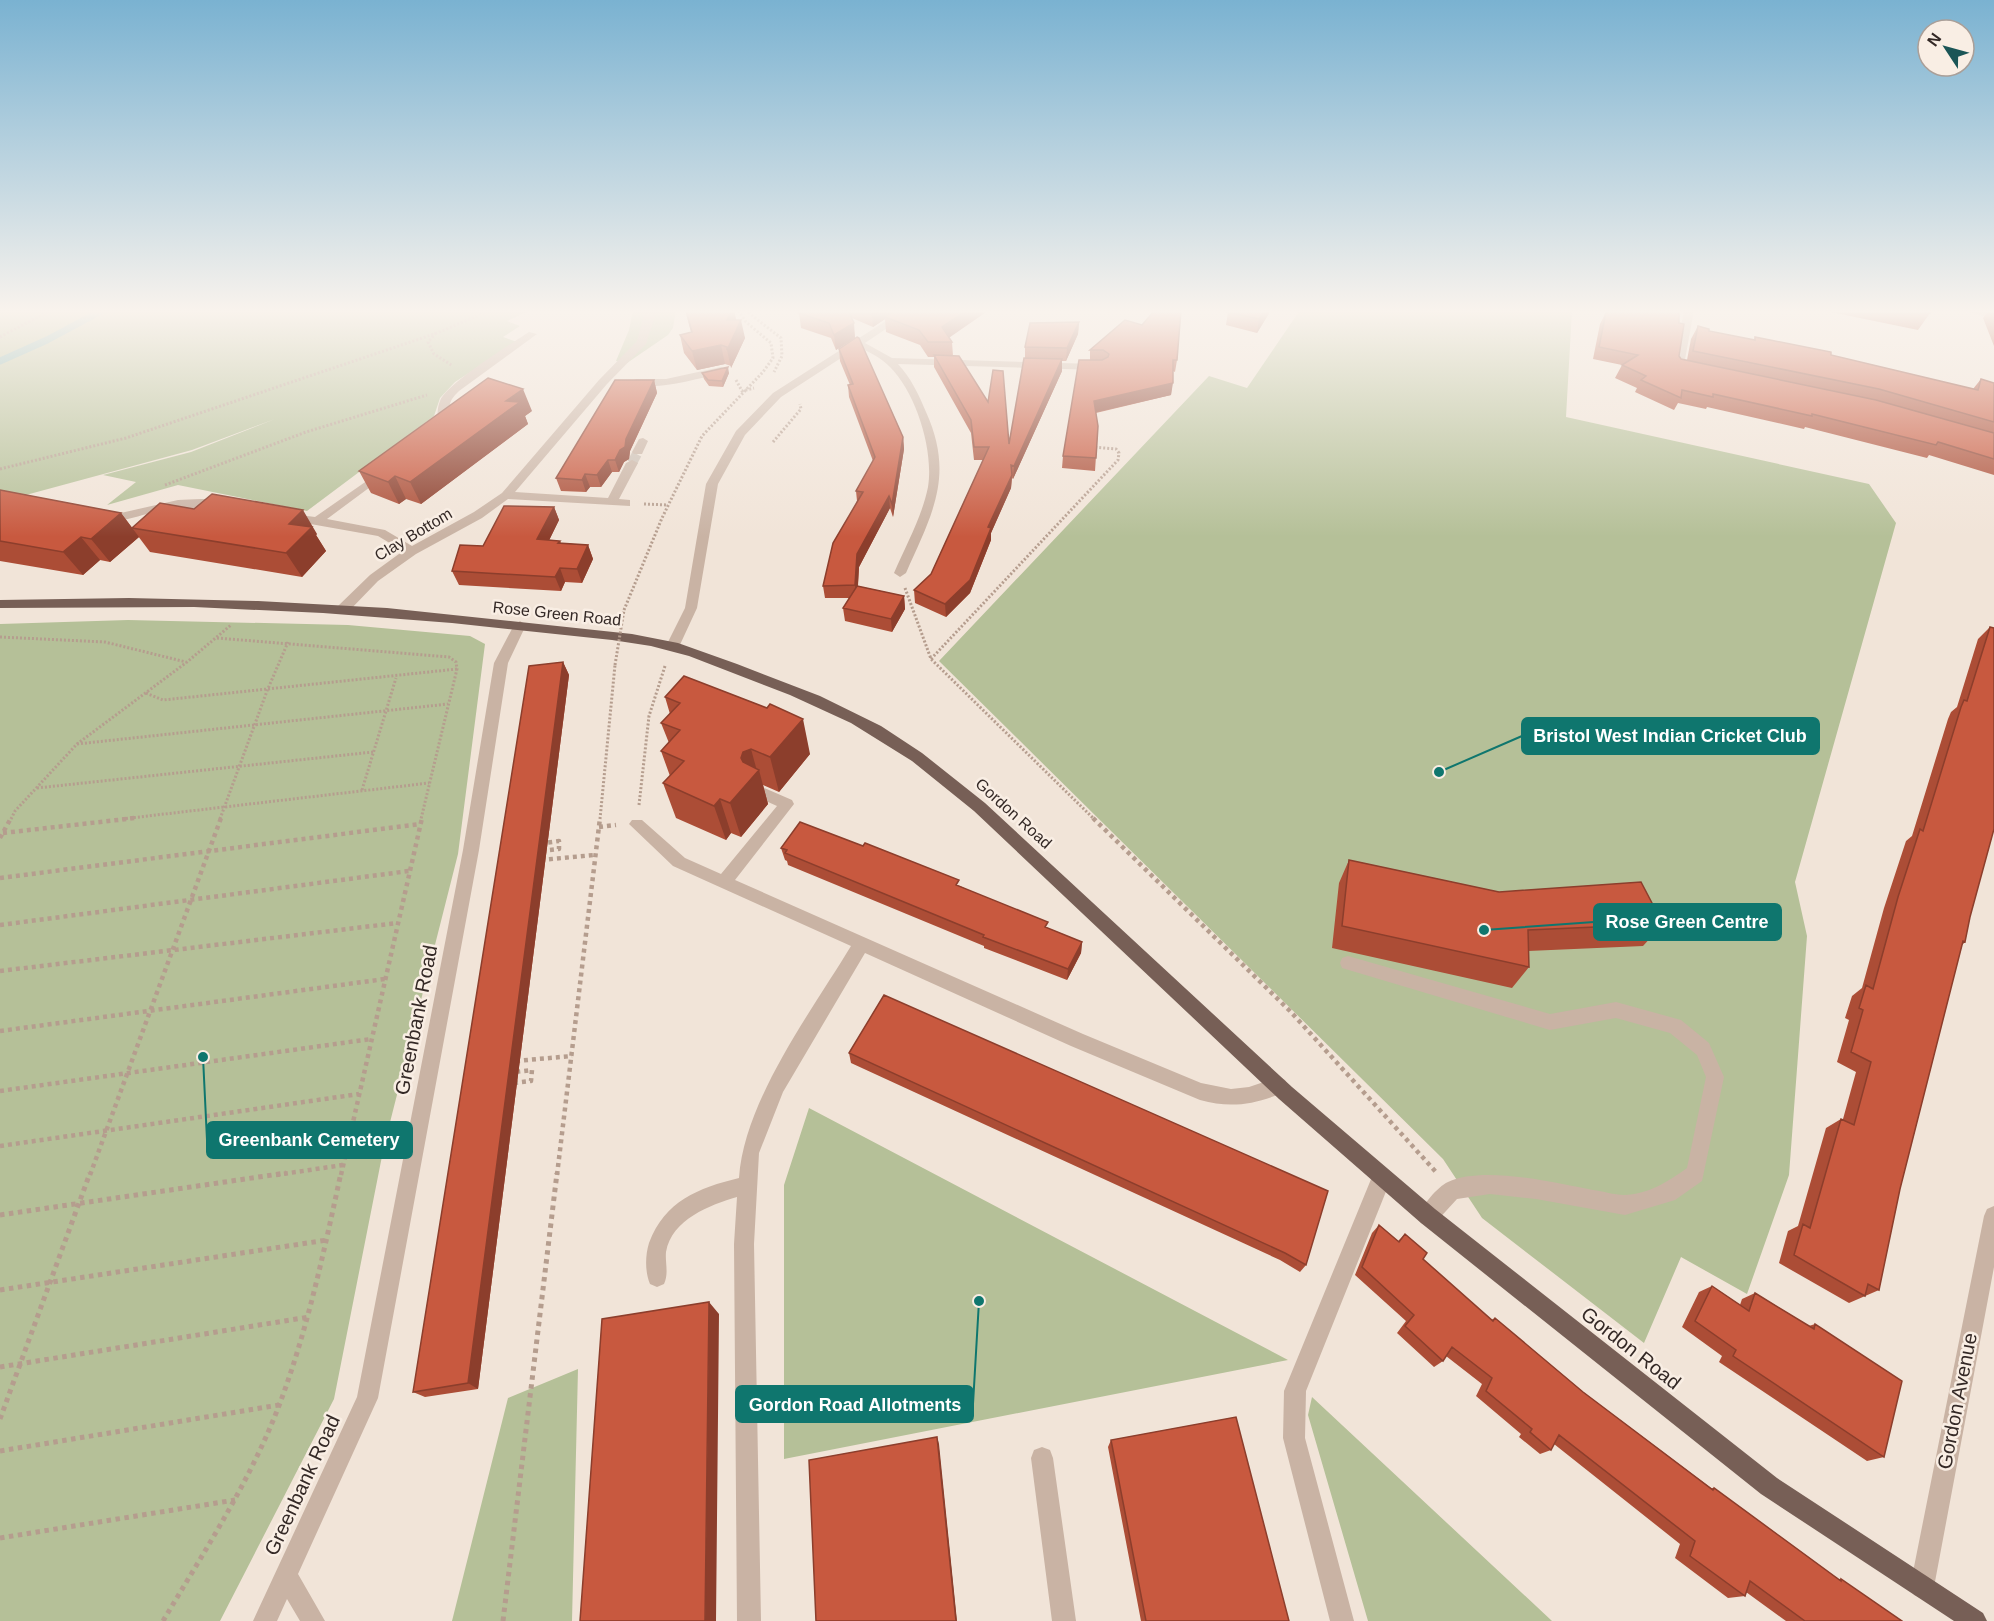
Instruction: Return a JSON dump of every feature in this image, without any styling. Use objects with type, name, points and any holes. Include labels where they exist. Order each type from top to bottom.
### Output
[{"type":"main road","name":"Rose Green Road","points":[[0,604],[251,605],[343,609],[438,615],[635,638],[673,646]]},
{"type":"main road","name":"Gordon Road","points":[[673,646],[811,696],[903,748],[962,792],[1086,904],[1381,1179],[1769,1486],[1975,1621]]},
{"type":"street","points":[[427,440],[437,433],[444,420],[446,401],[461,386]]},
{"type":"street","name":"Clay Bottom","points":[[343,609],[374,578],[412,551],[478,515],[506,495],[600,386]]},
{"type":"street","points":[[673,646],[691,608],[712,484],[740,433],[777,395],[792,386]]},
{"type":"street","points":[[900,573],[933,495],[937,464],[928,423],[907,386]]},
{"type":"street","points":[[612,502],[644,441]]},
{"type":"street","points":[[317,521],[390,467]]},
{"type":"street","points":[[506,495],[626,503]]},
{"type":"street","points":[[86,516],[112,519],[177,502],[198,502],[230,507]]},
{"type":"street","points":[[273,514],[381,533],[412,551]]},
{"type":"street","name":"Greenbank Road","points":[[265,1621],[367,1398],[471,850],[501,663],[520,625]]},
{"type":"street","points":[[724,882],[787,804],[760,792]]},
{"type":"street","points":[[638,824],[679,862],[1077,1040],[1214,1096],[1245,1098],[1279,1086]]},
{"type":"street","points":[[749,1621],[744,1244],[750,1153],[776,1088],[861,944]]},
{"type":"street","points":[[1347,963],[1550,1022],[1616,1010],[1675,1026],[1703,1049],[1715,1077],[1695,1174],[1668,1193],[1625,1205],[1536,1189],[1490,1184],[1452,1190],[1428,1216]]},
{"type":"street","points":[[1342,1621],[1294,1438],[1295,1390],[1381,1179]]},
{"type":"street","points":[[657,1277],[657,1249],[666,1228],[678,1214],[711,1195],[748,1185]]},
{"type":"street","name":"Gordon Avenue","points":[[1922,1587],[1994,1216]]},
{"type":"street","points":[[1042,1458],[1064,1621]]},
{"type":"street","points":[[285,1575],[313,1621]]},
{"type":"path","points":[[0,469],[126,438],[281,386]]},
{"type":"path","points":[[503,1621],[572,1056],[615,665],[624,609],[667,505],[706,430],[748,386]]},
{"type":"path","points":[[742,391],[757,386]]},
{"type":"path","points":[[158,488],[306,432],[418,396],[456,389]]},
{"type":"path","points":[[931,659],[1118,460],[1119,453],[1116,449],[1086,446]]},
{"type":"path","points":[[900,573],[931,659],[1290,1011],[1452,1190]]},
{"type":"path","points":[[0,838],[15,811],[76,744],[187,662],[217,638],[251,605]]},
{"type":"path","points":[[0,638],[105,642],[187,662]]},
{"type":"path","points":[[162,1621],[235,1500],[279,1405],[309,1317],[429,783],[457,669],[456,662],[449,657],[288,642],[217,638]]},
{"type":"path","points":[[0,1419],[267,691],[288,642]]},
{"type":"path","points":[[638,824],[643,750],[657,684],[673,646]]},
{"type":"path","points":[[146,693],[163,700],[396,678],[457,669]]},
{"type":"path","points":[[362,790],[396,678]]},
{"type":"path","points":[[76,744],[448,704]]},
{"type":"path","points":[[36,788],[373,752]]},
{"type":"path","points":[[3,833],[429,783]]},
{"type":"path","points":[[0,878],[420,824]]},
{"type":"path","points":[[537,843],[559,841],[559,849],[540,851]]},
{"type":"path","points":[[531,860],[594,855]]},
{"type":"path","points":[[0,925],[409,871]]},
{"type":"path","points":[[0,971],[398,923]]},
{"type":"path","points":[[0,1031],[385,979]]},
{"type":"path","points":[[0,1091],[372,1039]]},
{"type":"path","points":[[505,1062],[572,1056]]},
{"type":"path","points":[[507,1083],[531,1081],[532,1070],[511,1073]]},
{"type":"path","points":[[0,1146],[359,1094]]},
{"type":"path","points":[[0,1215],[343,1165]]},
{"type":"path","points":[[0,1290],[327,1240]]},
{"type":"path","points":[[0,1367],[309,1317]]},
{"type":"path","points":[[0,1451],[279,1405]]},
{"type":"path","points":[[0,1538],[235,1500]]},
{"type":"green space","points":[[0,386],[452,386],[440,398],[434,416],[307,511],[178,485],[107,505],[136,482],[103,475],[191,452],[275,419],[192,450],[0,502]]},
{"type":"green space","points":[[1200,386],[1240,386],[1247,388],[1249,386],[1568,386],[1566,417],[1869,484],[1896,523],[1795,882],[1807,936],[1789,1175],[1747,1294],[1681,1257],[1644,1343],[1482,1218],[1443,1159],[939,661]]},
{"type":"green space","points":[[128,620],[348,625],[470,636],[485,644],[458,854],[384,1146],[334,1399],[220,1621],[0,1621],[0,624]]},
{"type":"green space","points":[[809,1108],[1288,1360],[784,1459],[784,1185]]},
{"type":"green space","points":[[578,1369],[572,1621],[452,1621],[508,1398]]},
{"type":"green space","points":[[1312,1397],[1552,1621],[1368,1621],[1308,1415]]},
{"type":"building","points":[[477,386],[512,386],[523,389],[506,401],[520,402],[410,482],[395,476],[388,482],[359,471]]},
{"type":"building","points":[[612,386],[651,386],[626,439],[625,447],[620,450],[615,460],[608,460],[597,475],[585,474],[582,480],[556,478]]},
{"type":"building","points":[[848,386],[880,386],[903,437],[892,504],[889,496],[857,554],[855,585],[823,586],[833,543],[863,492],[856,491],[875,457]]},
{"type":"building","points":[[951,386],[978,386],[988,402],[991,386],[1004,386],[1009,444],[1019,386],[1050,386],[1014,466],[1011,465],[1012,475],[988,527],[991,528],[970,580],[945,604],[914,590],[931,574],[989,447],[974,447],[971,420]]},
{"type":"building","points":[[1075,386],[1161,386],[1094,401],[1098,426],[1096,458],[1063,456]]},
{"type":"building","points":[[1654,386],[1808,386],[1876,400],[1994,433],[1994,459],[1938,442],[1936,445],[1812,414],[1812,416],[1713,394],[1713,397],[1682,390],[1681,398]]},
{"type":"building","points":[[1863,386],[1960,386],[1978,390],[1979,386],[1994,386],[1994,422]]},
{"type":"building","points":[[0,490],[121,513],[91,539],[81,537],[63,552],[0,541]]},
{"type":"building","points":[[212,494],[303,510],[289,524],[312,527],[286,553],[132,528],[160,503],[194,509]]},
{"type":"building","points":[[504,506],[554,507],[537,539],[588,545],[577,569],[560,568],[555,577],[452,571],[460,545],[483,546]]},
{"type":"building","points":[[857,586],[904,596],[891,619],[843,608]]},
{"type":"building","points":[[1990,627],[1994,628],[1994,829],[1900,1189],[1879,1290],[1868,1284],[1865,1296],[1794,1255],[1803,1224],[1810,1228],[1841,1119],[1854,1125],[1871,1062],[1851,1052],[1863,1010],[1859,1008],[1866,985],[1873,989],[1898,897],[1920,829],[1923,831],[1961,707],[1964,700],[1967,701]]},
{"type":"building","points":[[563,662],[468,1383],[413,1392],[529,666]]},
{"type":"building","points":[[684,676],[767,708],[770,704],[803,719],[770,757],[751,749],[743,752],[741,758],[743,762],[759,770],[730,803],[720,799],[714,806],[663,783],[684,761],[661,751],[680,730],[661,723],[680,703],[665,697]]},
{"type":"building","points":[[800,822],[863,846],[865,843],[959,880],[956,885],[1048,922],[1045,927],[1082,942],[1068,969],[983,937],[984,935],[785,853],[787,850],[781,848]]},
{"type":"building","points":[[1349,860],[1499,892],[1641,882],[1663,924],[1528,930],[1529,967],[1342,926]]},
{"type":"building","points":[[884,995],[1328,1191],[1306,1265],[1285,1253],[849,1053]]},
{"type":"building","points":[[1379,1225],[1399,1242],[1405,1234],[1427,1253],[1423,1259],[1493,1321],[1495,1318],[1583,1392],[1713,1490],[1714,1488],[1841,1581],[1841,1579],[1902,1621],[1805,1621],[1750,1581],[1745,1596],[1690,1556],[1695,1541],[1559,1435],[1551,1450],[1530,1432],[1532,1429],[1486,1391],[1492,1378],[1452,1347],[1443,1361],[1405,1326],[1414,1315],[1362,1267]]},
{"type":"building","points":[[1712,1286],[1749,1311],[1755,1293],[1814,1329],[1815,1324],[1902,1381],[1884,1457],[1733,1356],[1736,1350],[1695,1321]]},
{"type":"building","points":[[709,1302],[705,1621],[580,1621],[602,1319]]},
{"type":"building","points":[[1236,1417],[1289,1621],[1146,1621],[1111,1440]]},
{"type":"building","points":[[937,1437],[956,1621],[816,1621],[809,1460]]},
{"type":"tunnel","points":[[632,463],[638,452]]},
{"type":"place","name":"Bristol West Indian Cricket Club","points":[[1439,772]]},
{"type":"place","name":"Rose Green Centre","points":[[1484,930]]},
{"type":"place","name":"Greenbank Cemetery","points":[[203,1057]]},
{"type":"place","name":"Gordon Road Allotments","points":[[979,1301]]}]
